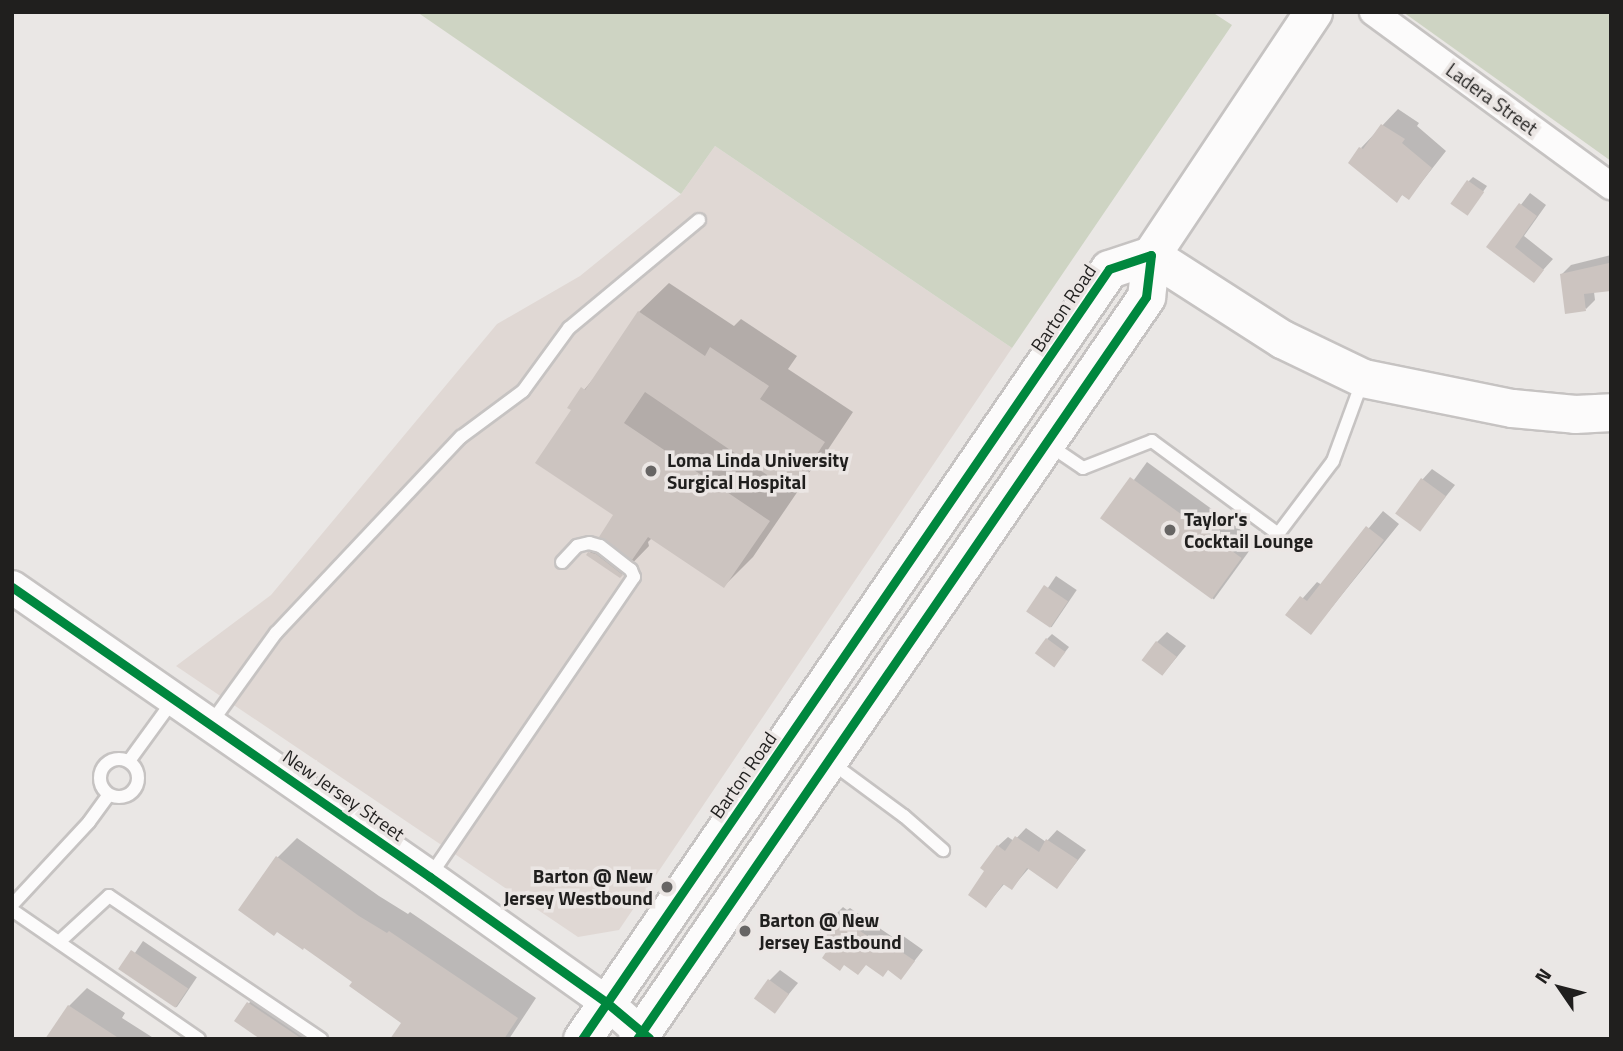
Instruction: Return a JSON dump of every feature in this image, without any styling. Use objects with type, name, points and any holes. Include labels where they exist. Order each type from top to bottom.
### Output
[{"type":"main road","points":[[643,1037],[828,760],[1146,298],[1151,255],[1312,12]]},
{"type":"main road","points":[[1151,255],[1282,338],[1363,378],[1512,408],[1575,414],[1611,412]]},
{"type":"main road","name":"Barton Road","points":[[582,1039],[998,436],[1109,269],[1151,255]]},
{"type":"street","name":"Ladera Street","points":[[1373,12],[1611,186]]},
{"type":"street","name":"New Jersey Street","points":[[12,587],[606,1002],[643,1037]]},
{"type":"lane","points":[[210,724],[275,633],[461,437],[523,391],[569,328],[699,220]]},
{"type":"lane","points":[[1046,443],[1083,468],[1152,441],[1278,534],[1333,461],[1363,378]]},
{"type":"lane","points":[[430,877],[634,577],[631,570],[600,546],[589,543],[577,546],[562,562]]},
{"type":"lane","points":[[129,761],[174,699]]},
{"type":"lane","points":[[118,758],[129,761],[137,771],[136,786],[126,796],[108,796],[99,779],[103,766],[118,758]]},
{"type":"lane","points":[[828,760],[904,816],[943,850]]},
{"type":"lane","points":[[108,796],[89,822],[12,907],[199,1039]]},
{"type":"lane","points":[[59,942],[109,895],[321,1039]]},
{"type":"shaded area","name":"Loma Linda University Surgical Hospital","points":[[715,146],[1012,348],[619,930],[578,937],[176,666],[271,595],[497,324],[580,276],[681,194]]},
{"type":"green space","points":[[417,12],[1212,12],[1232,25],[1012,348],[715,146],[681,194]]},
{"type":"green space","points":[[1403,12],[1611,12],[1611,161]]},
{"type":"building","points":[[1381,124],[1405,139],[1402,143],[1432,168],[1409,200],[1402,195],[1397,203],[1348,163],[1359,147],[1363,149]]},
{"type":"building","points":[[1467,180],[1484,192],[1468,216],[1450,204]]},
{"type":"building","points":[[1519,203],[1537,216],[1515,247],[1544,270],[1534,283],[1486,247]]},
{"type":"building","points":[[1609,263],[1611,291],[1584,294],[1586,311],[1565,314],[1560,274]]},
{"type":"building","points":[[638,311],[705,356],[710,347],[769,386],[760,399],[825,442],[792,492],[645,392],[624,423],[770,521],[724,588],[648,537],[632,560],[599,537],[613,515],[535,463],[571,410],[567,408],[581,387],[585,390]]},
{"type":"building","points":[[1130,477],[1242,558],[1212,599],[1100,518]]},
{"type":"building","points":[[1421,478],[1446,496],[1420,532],[1395,514]]},
{"type":"building","points":[[1366,526],[1384,540],[1311,635],[1285,615],[1300,596],[1307,601]]},
{"type":"building","points":[[588,552],[596,554],[623,575],[620,578],[586,555]]},
{"type":"building","points":[[1044,585],[1068,601],[1050,628],[1026,612]]},
{"type":"building","points":[[1046,638],[1065,652],[1054,667],[1035,653]]},
{"type":"building","points":[[1156,641],[1177,657],[1162,676],[1142,660]]},
{"type":"building","points":[[1015,836],[1039,852],[1046,839],[1078,860],[1057,889],[1027,868],[1012,890],[1003,884],[986,908],[968,895],[984,871],[980,868],[997,845],[1005,851]]},
{"type":"building","points":[[276,856],[359,916],[387,933],[389,931],[518,1018],[504,1039],[390,1039],[401,1023],[349,986],[352,982],[304,948],[303,950],[277,932],[274,936],[238,910]]},
{"type":"building","points":[[831,916],[836,920],[839,917],[884,947],[887,942],[915,961],[901,980],[888,970],[883,977],[866,965],[858,975],[844,965],[840,971],[822,958],[830,946],[819,934]]},
{"type":"building","points":[[131,950],[188,989],[175,1008],[118,969]]},
{"type":"building","points":[[768,979],[789,994],[775,1014],[754,998]]},
{"type":"building","points":[[247,1002],[302,1039],[260,1039],[234,1021]]},
{"type":"building","points":[[68,1005],[120,1039],[45,1039]]},
{"type":"cycle path","points":[[582,1039],[1109,269],[1151,255],[1146,297],[637,1039]]},
{"type":"cycle path","points":[[12,587],[430,877],[606,1002],[649,1038]]},
{"type":"place","name":"Loma Linda University Surgical Hospital","points":[[651,471]]},
{"type":"place","name":"Taylor's Cocktail Lounge","points":[[1170,530]]},
{"type":"place","name":"Barton @ New Jersey Westbound","points":[[667,887]]},
{"type":"place","name":"Barton @ New Jersey Eastbound","points":[[745,931]]}]
